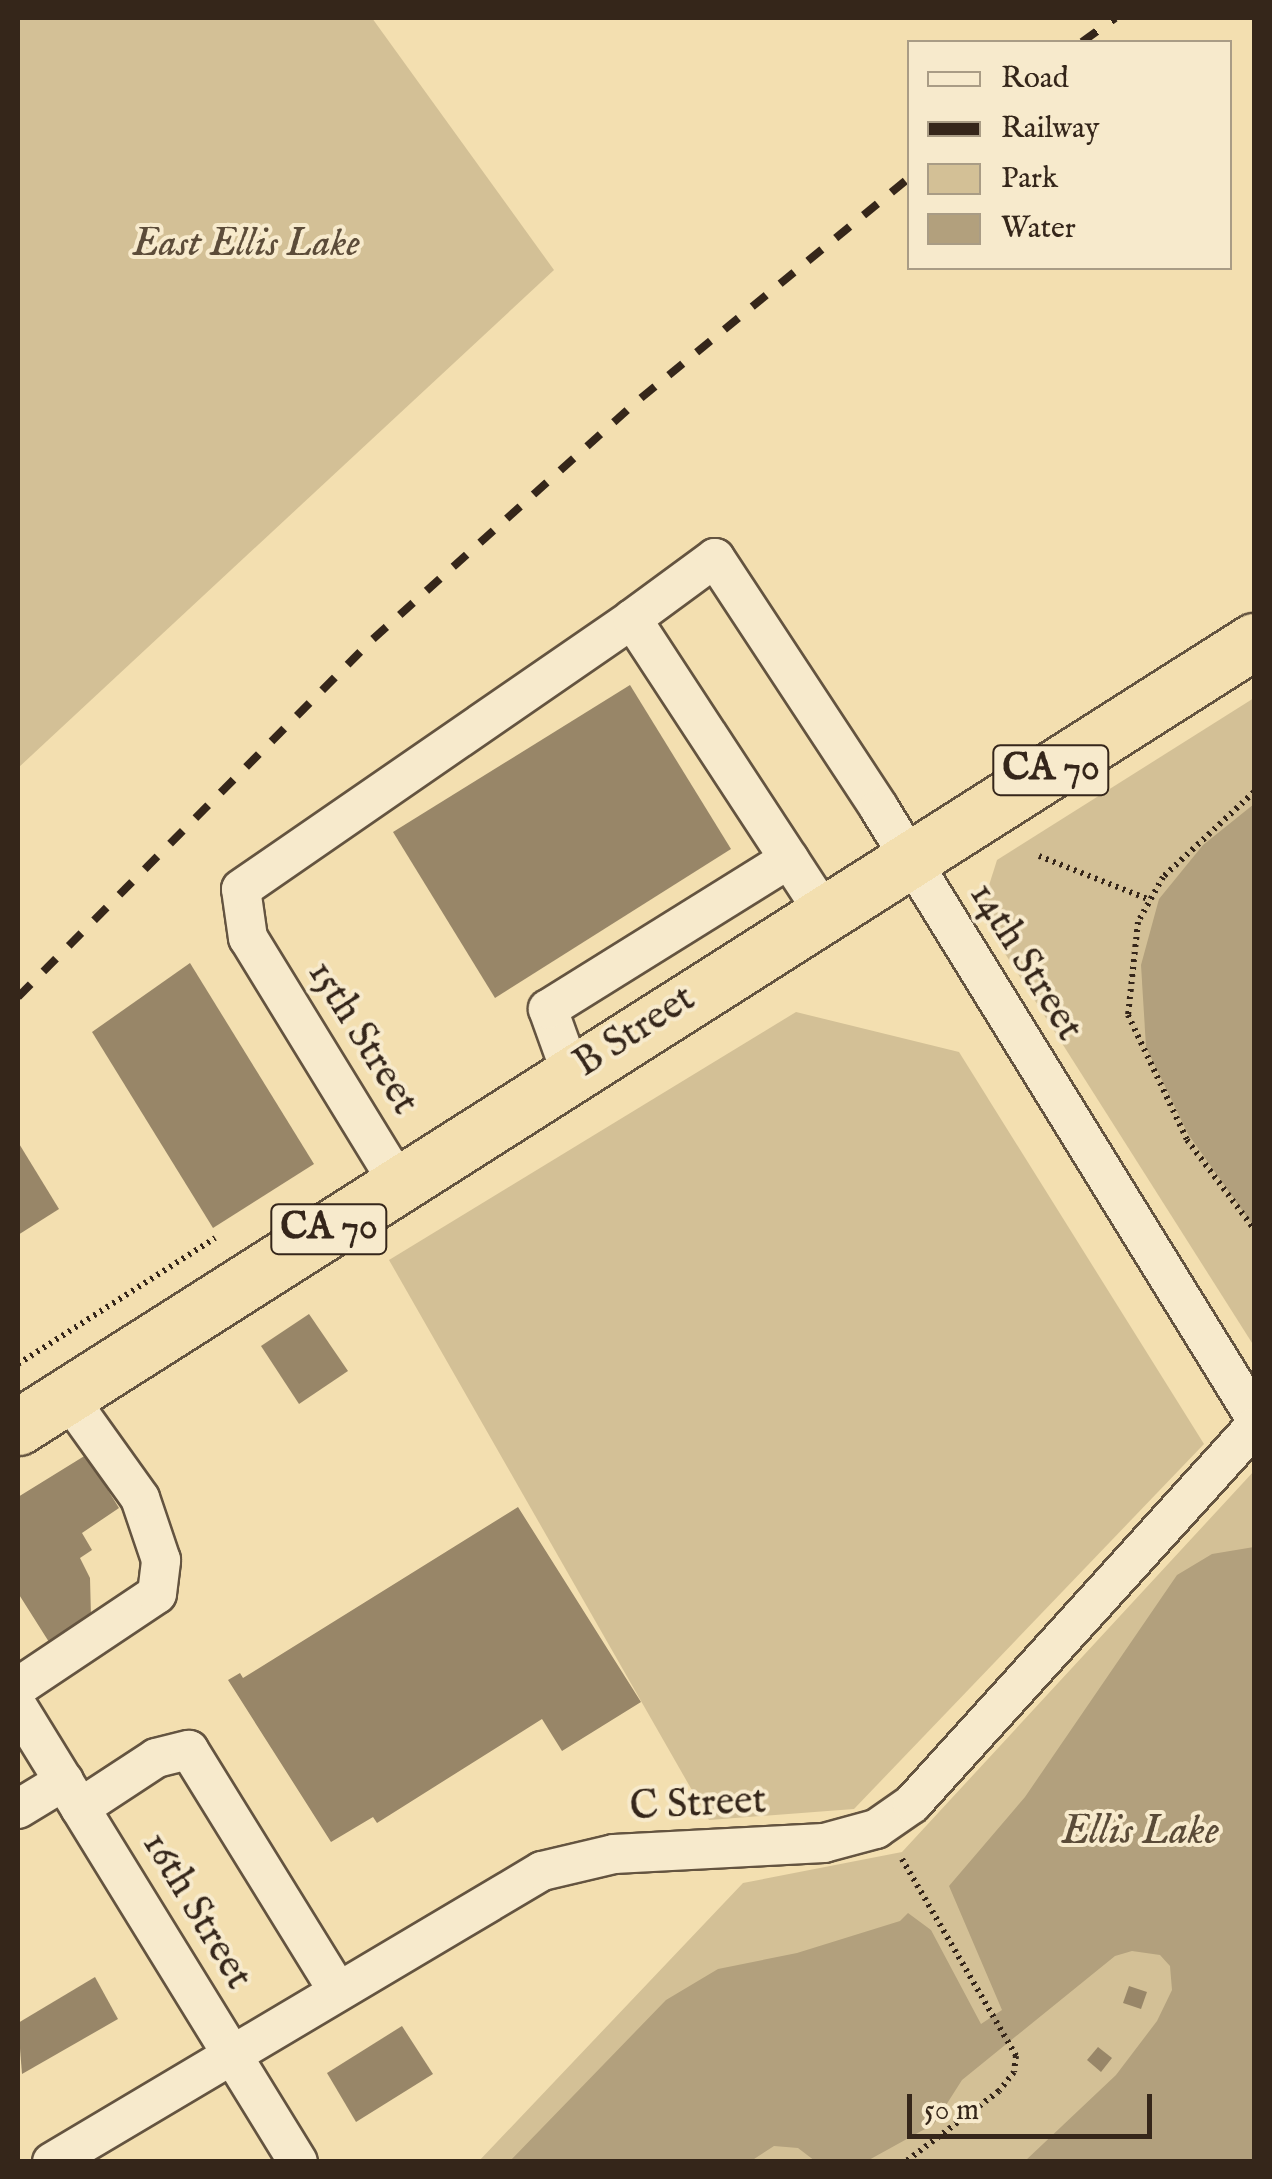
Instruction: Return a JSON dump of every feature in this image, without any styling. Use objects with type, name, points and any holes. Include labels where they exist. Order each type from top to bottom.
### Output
[{"type":"highway","name":"B Street","points":[[18,1427],[1254,640]]},
{"type":"street","name":"14th Street","points":[[632,620],[716,558],[909,859],[1254,1416]]},
{"type":"street","points":[[632,620],[823,911]]},
{"type":"street","name":"15th Street","points":[[399,1184],[248,938],[241,888],[632,620]]},
{"type":"street","points":[[571,1074],[548,1009],[789,858]]},
{"type":"street","points":[[18,1687],[157,1594],[161,1560],[140,1498],[67,1396]]},
{"type":"street","name":"C Street","points":[[52,2162],[231,2052],[542,1871],[614,1854],[824,1843],[876,1829],[912,1804],[1254,1428]]},
{"type":"street","name":"16th Street","points":[[18,1707],[298,2162]]},
{"type":"street","points":[[18,1809],[72,1794],[156,1758],[189,1750],[338,1990]]},
{"type":"path","points":[[1254,792],[1163,877],[1150,900],[1129,968],[1128,1015],[1188,1140],[1254,1229]]},
{"type":"path","points":[[1038,856],[1150,900]]},
{"type":"path","points":[[18,1364],[216,1238]]},
{"type":"path","points":[[902,1860],[1012,2046],[1014,2072],[999,2091],[905,2162]]},
{"type":"green space","name":"East Ellis Lake","points":[[18,18],[372,18],[554,270],[18,768]]},
{"type":"green space","points":[[1254,698],[1254,1346],[980,914],[997,860]]},
{"type":"green space","points":[[796,1012],[959,1052],[1204,1444],[854,1809],[709,1820],[389,1260]]},
{"type":"green space","name":"Ellis Lake","points":[[1254,1471],[1254,2161],[478,2162],[743,1883],[902,1852]]},
{"type":"water","points":[[1254,804],[1254,1227],[1188,1134],[1146,1047],[1141,965],[1159,899],[1203,845]]},
{"type":"water","name":"Ellis Lake","points":[[1254,1547],[1254,2161],[1025,2161],[1116,2075],[1157,2021],[1172,1990],[1170,1966],[1160,1955],[1132,1951],[1115,1956],[962,2080],[934,2124],[867,2161],[815,2161],[798,2148],[774,2146],[751,2161],[510,2161],[666,2000],[718,1969],[797,1953],[900,1921],[908,1913],[931,1930],[981,2024],[1002,2010],[949,1886],[1025,1797],[1177,1575],[1212,1554]]},
{"type":"building","points":[[630,685],[731,849],[495,998],[393,832]]},
{"type":"building","points":[[190,963],[314,1164],[213,1228],[92,1032]]},
{"type":"building","points":[[18,1142],[59,1209],[18,1235]]},
{"type":"building","points":[[309,1314],[348,1371],[299,1404],[261,1346]]},
{"type":"building","points":[[86,1455],[119,1508],[82,1533],[92,1550],[80,1558],[90,1578],[91,1617],[49,1642],[18,1593],[18,1497]]},
{"type":"building","points":[[518,1507],[641,1702],[562,1751],[542,1719],[377,1823],[373,1817],[331,1842],[228,1680],[240,1673],[243,1678]]},
{"type":"building","points":[[95,1977],[118,2019],[22,2074],[18,2023]]},
{"type":"building","points":[[1129,1986],[1147,1992],[1141,2009],[1123,2003]]},
{"type":"building","points":[[402,2026],[433,2074],[356,2122],[327,2073]]},
{"type":"building","points":[[1098,2047],[1112,2058],[1101,2072],[1087,2060]]},
{"type":"railway","points":[[1085,40],[1115,18]]},
{"type":"railway","points":[[18,997],[373,639],[641,398],[907,179]]}]
